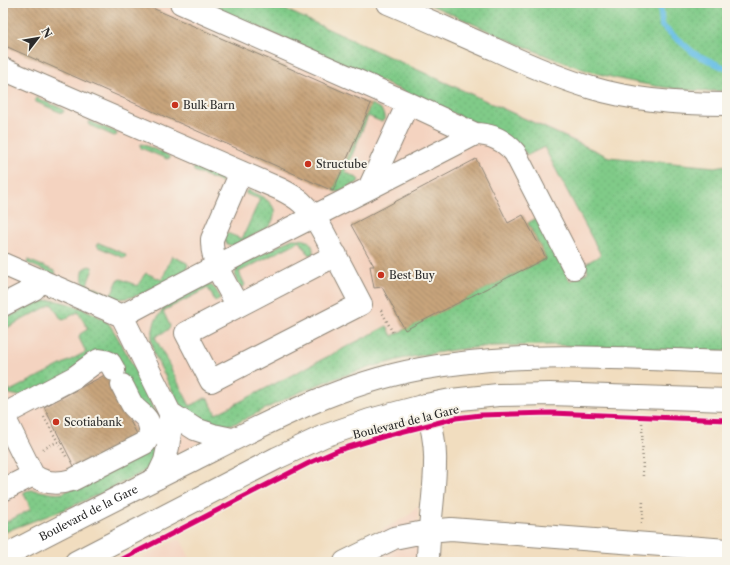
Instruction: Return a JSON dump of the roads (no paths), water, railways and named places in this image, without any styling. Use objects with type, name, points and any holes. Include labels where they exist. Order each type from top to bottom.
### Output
[{"type":"main road","points":[[180,3],[408,102],[475,134],[486,134],[505,143],[515,154],[574,268]]},
{"type":"main road","points":[[388,3],[532,66],[594,89],[658,101],[727,104]]},
{"type":"main road","points":[[3,68],[292,195],[302,203],[314,217],[336,255],[361,304],[211,381],[186,334],[336,255]]},
{"type":"main road","points":[[369,188],[408,102]]},
{"type":"main road","points":[[122,316],[273,236],[314,217],[475,134]]},
{"type":"main road","points":[[238,306],[213,257],[212,239],[241,172]]},
{"type":"main road","points":[[3,264],[122,316],[170,413],[168,447],[165,462],[157,478]]},
{"type":"main road","points":[[3,305],[34,289],[41,280]]},
{"type":"main road","name":"Boulevard de la Gare","points":[[3,557],[232,439],[288,412],[340,390],[397,374],[467,361],[518,358],[546,357],[727,362]]},
{"type":"main road","points":[[99,360],[110,363],[132,404],[149,422],[150,435],[145,444],[77,478],[64,482],[44,481],[33,475],[3,415],[75,377],[99,360]]},
{"type":"main road","name":"Boulevard de la Gare","points":[[76,562],[303,446],[346,428],[370,420],[426,405],[451,400],[498,395],[550,394],[727,400]]},
{"type":"main road","points":[[426,405],[435,453],[428,562]]},
{"type":"main road","points":[[170,413],[199,430],[232,439]]},
{"type":"main road","points":[[3,490],[33,475]]},
{"type":"main road","points":[[345,562],[374,555],[394,538],[429,531],[451,530],[727,550]]},
{"type":"waterway","points":[[660,3],[662,26],[695,54],[727,69]]},
{"type":"place","name":"Bulk Barn","points":[[175,105]]},
{"type":"place","name":"Structube","points":[[308,164]]},
{"type":"place","name":"Best Buy","points":[[381,275]]},
{"type":"place","name":"Scotiabank","points":[[56,422]]}]
